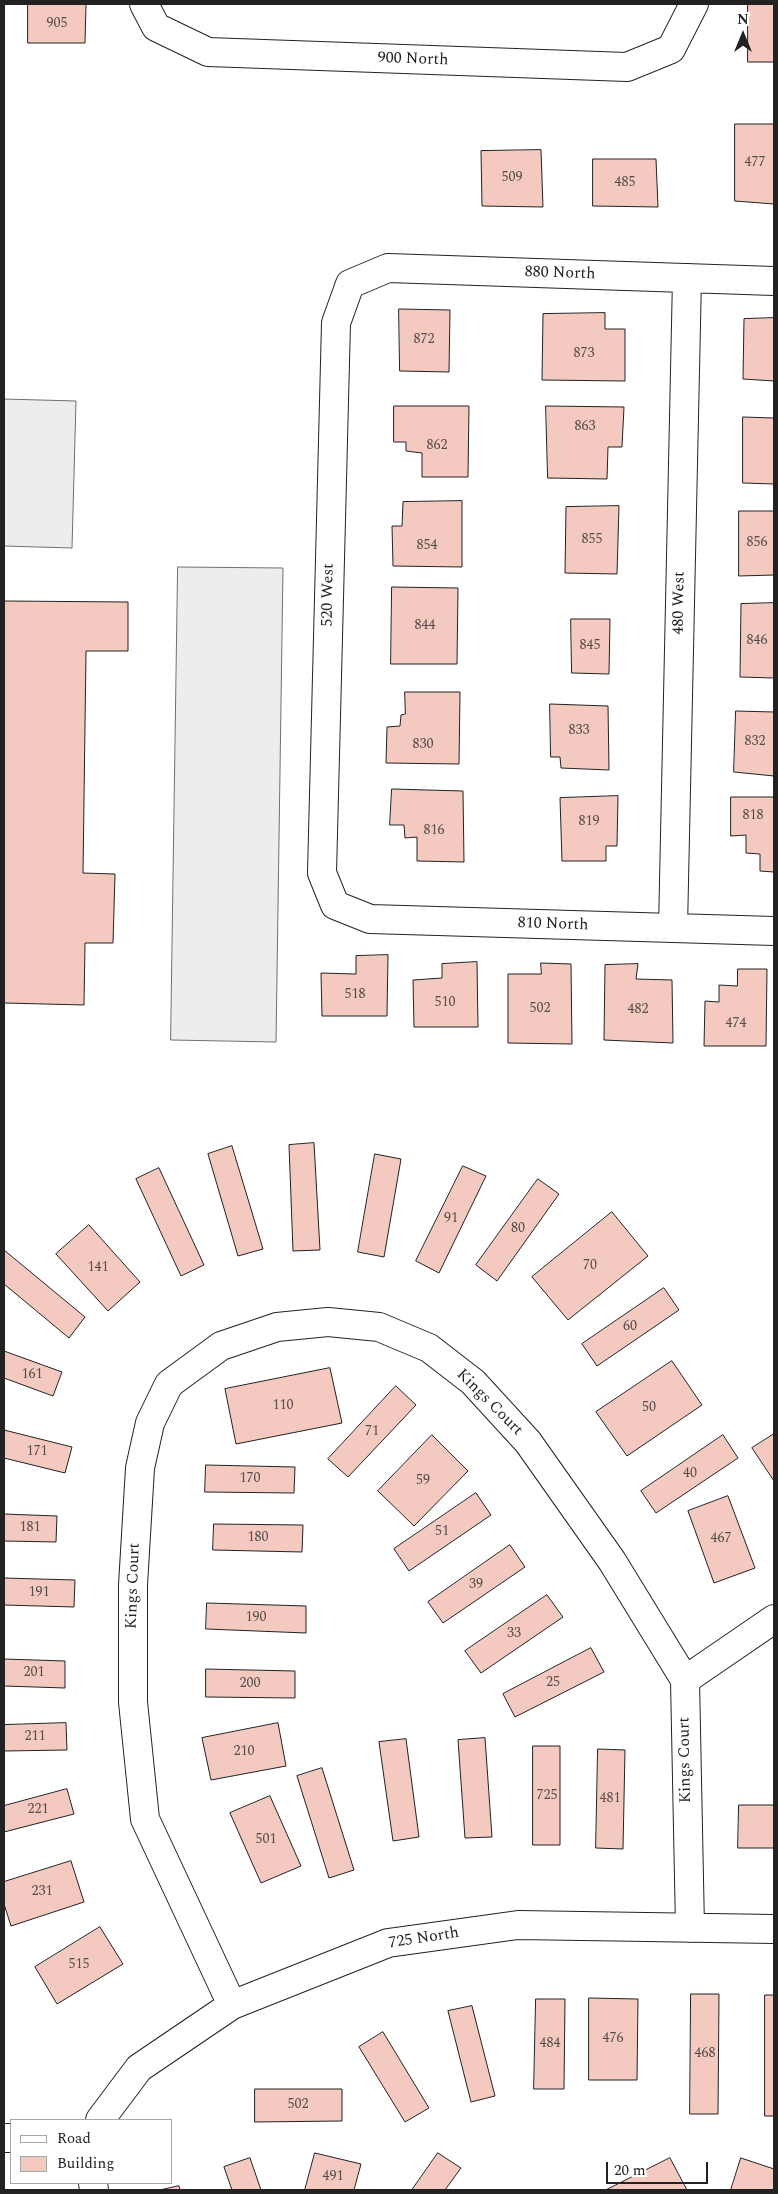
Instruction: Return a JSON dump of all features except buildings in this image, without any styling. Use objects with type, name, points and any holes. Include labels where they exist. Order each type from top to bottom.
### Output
[{"type":"street","name":"900 North","points":[[150,15],[208,52],[627,67],[671,48],[694,4]]},
{"type":"street","name":"880 North","points":[[350,284],[388,268],[774,281]]},
{"type":"street","name":"480 West","points":[[673,928],[687,278]]},
{"type":"street","name":"520 West","points":[[336,905],[322,873],[336,323],[350,284]]},
{"type":"street","name":"810 North","points":[[336,905],[370,919],[774,931]]},
{"type":"street","name":"Kings Court","points":[[232,2005],[145,1819],[133,1702],[133,1584],[140,1468],[150,1423],[169,1384],[221,1346],[277,1327],[328,1322],[379,1327],[429,1348],[473,1382],[528,1442],[612,1561],[684,1680],[690,1928]]},
{"type":"street","points":[[684,1680],[774,1620]]},
{"type":"street","name":"725 North","points":[[101,2119],[139,2068],[232,2005],[388,1942],[518,1925],[774,1929]]},
{"type":"shaded area","points":[[4,399],[76,401],[72,548],[4,546]]},
{"type":"shaded area","points":[[178,567],[283,568],[276,1042],[171,1040]]}]
